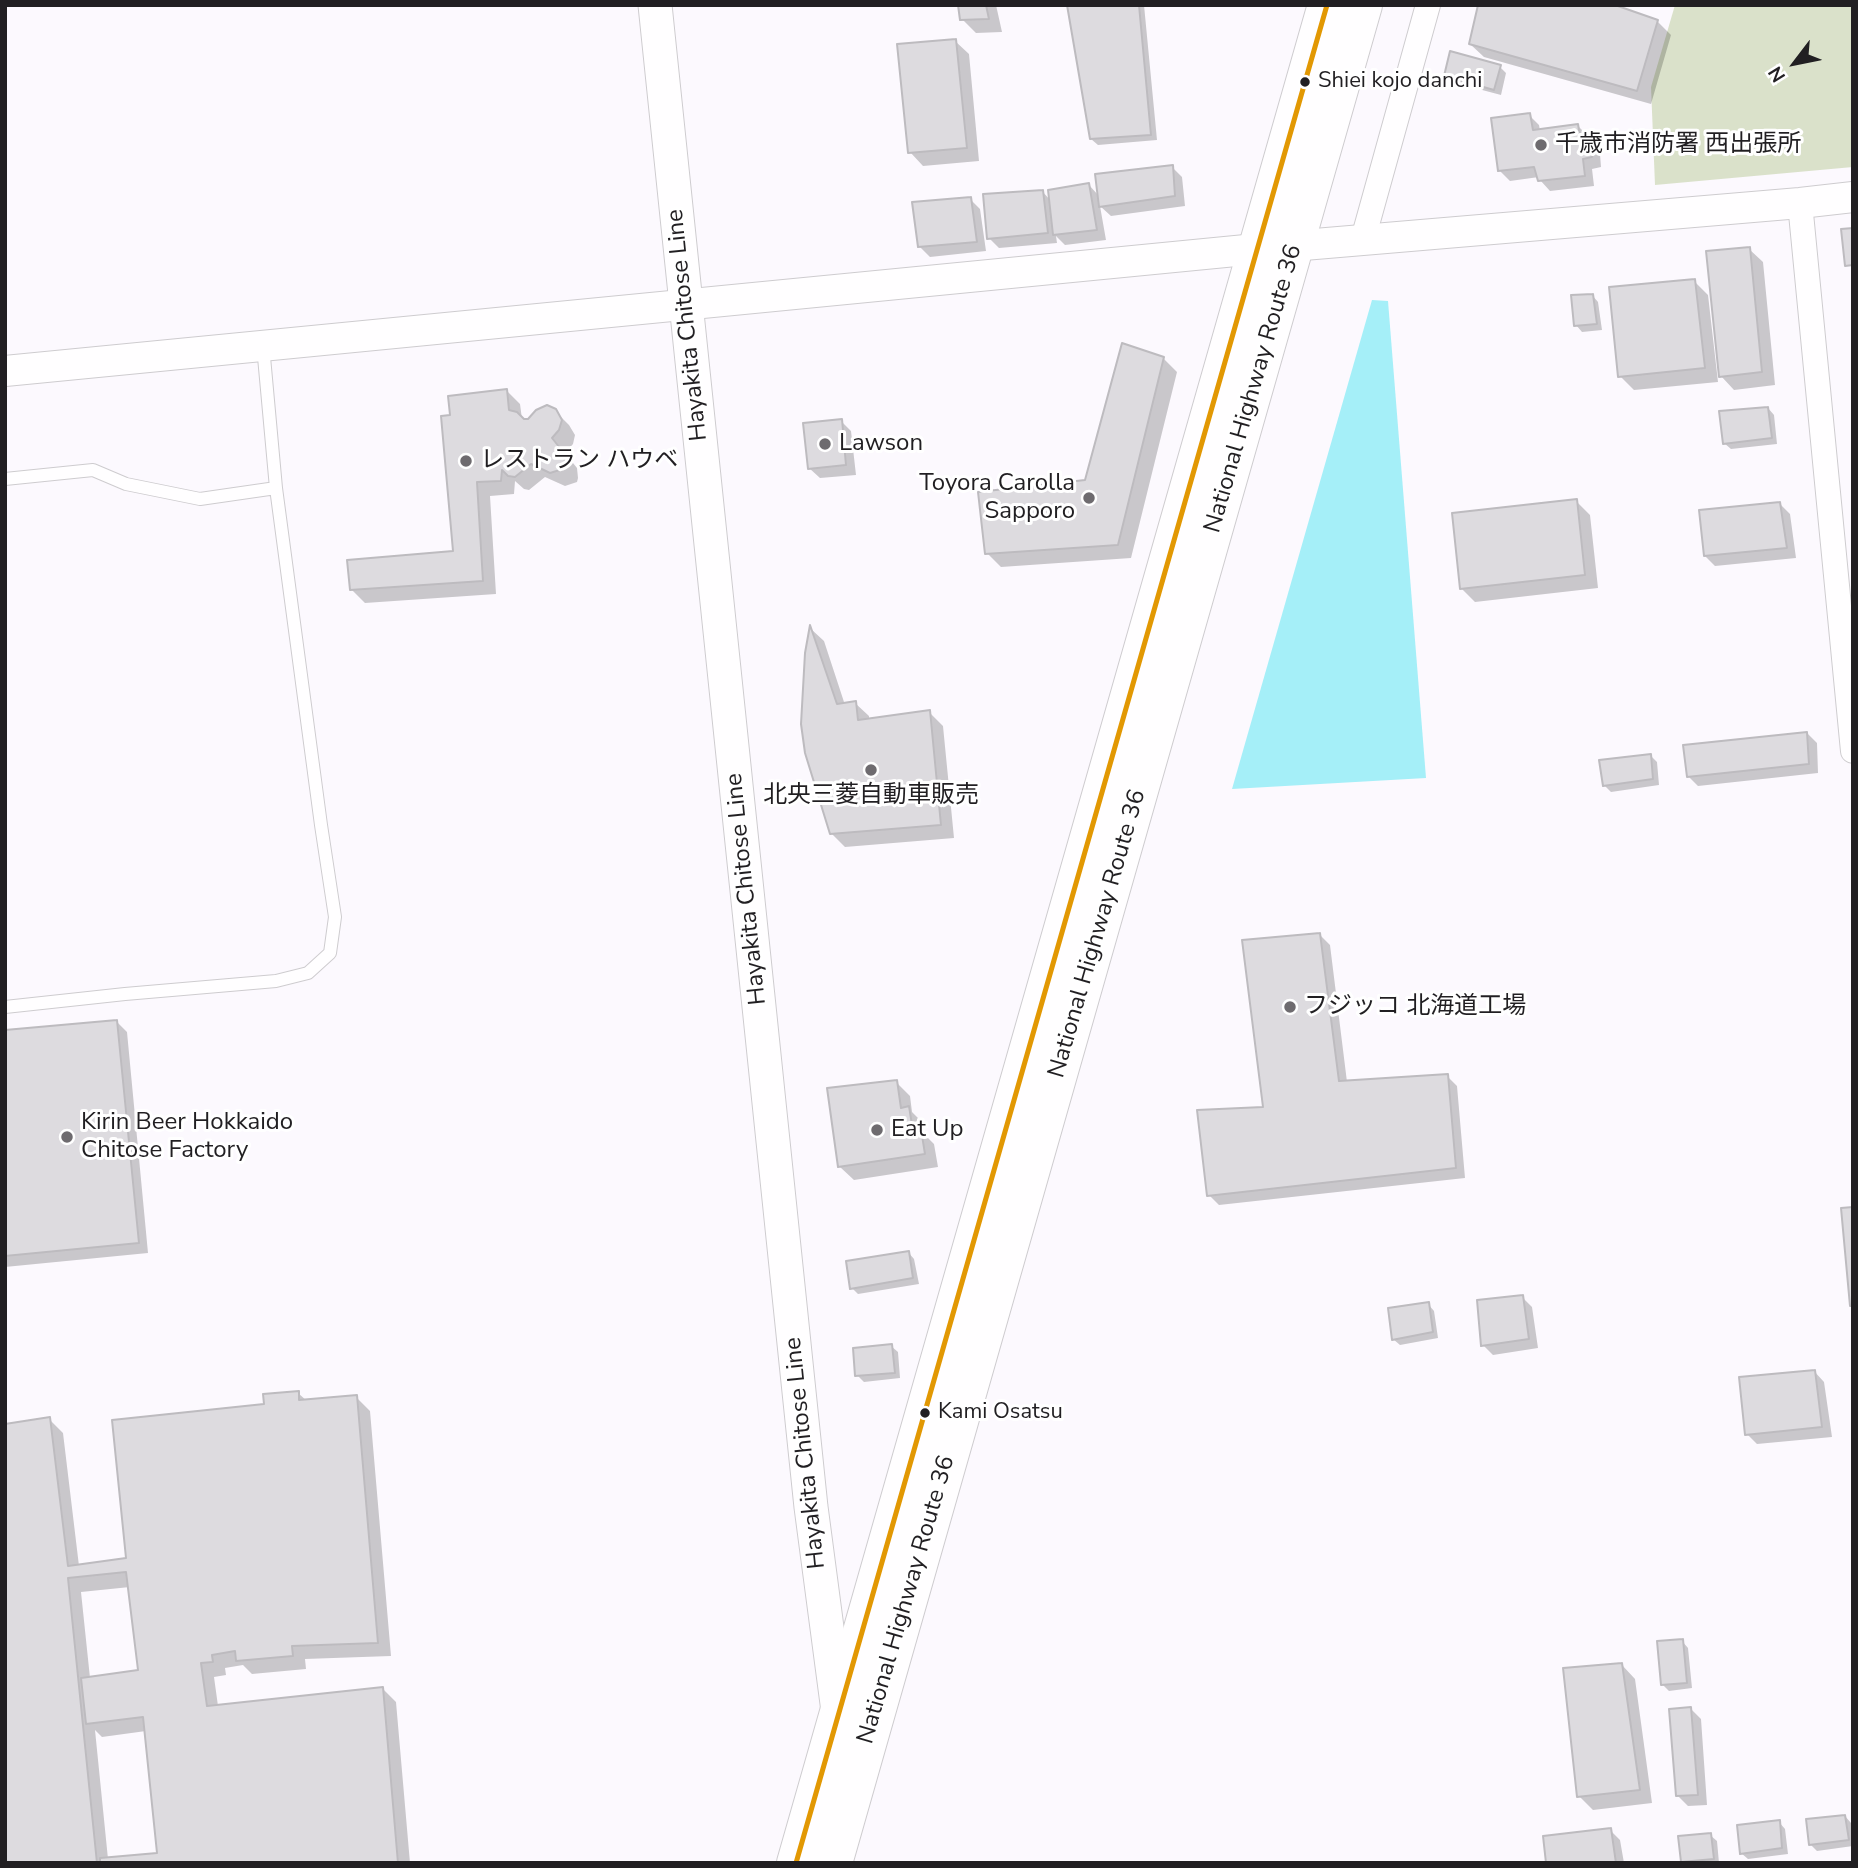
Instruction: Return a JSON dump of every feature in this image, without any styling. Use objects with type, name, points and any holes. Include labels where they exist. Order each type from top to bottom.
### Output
[{"type":"highway","name":"National Highway Route 36","points":[[796,1863],[1327,5]]},
{"type":"highway","name":"National Highway Route 36","points":[[834,1863],[1363,5]]},
{"type":"main road","name":"Hayakita Chitose Line","points":[[655,5],[809,1493],[838,1715],[859,1769]]},
{"type":"street","points":[[1363,239],[1428,5]]},
{"type":"street","points":[[5,370],[1256,249],[1853,197]]},
{"type":"street","points":[[1800,203],[1853,751]]},
{"type":"lane","points":[[5,1007],[276,981],[308,973],[330,953],[335,918],[276,488],[263,345]]},
{"type":"lane","points":[[5,478],[93,470],[126,484],[200,499],[276,488]]},
{"type":"green space","points":[[1675,5],[1853,5],[1853,167],[1655,185],[1651,87]]},
{"type":"water","points":[[1372,300],[1388,301],[1426,778],[1232,789]]},
{"type":"building","points":[[958,5],[986,5],[989,19],[960,20]]},
{"type":"building","points":[[1067,5],[1139,5],[1151,135],[1090,139]]},
{"type":"building","points":[[1478,5],[1615,5],[1658,20],[1637,91],[1469,44]]},
{"type":"building","points":[[956,39],[967,148],[908,153],[897,44]]},
{"type":"building","points":[[1450,51],[1501,65],[1494,90],[1444,76]]},
{"type":"building","points":[[1530,113],[1533,130],[1578,124],[1581,143],[1590,142],[1592,157],[1583,159],[1585,176],[1538,181],[1534,167],[1498,171],[1491,118]]},
{"type":"building","points":[[1173,165],[1175,196],[1099,207],[1095,174]]},
{"type":"building","points":[[1089,183],[1097,230],[1053,235],[1048,190]]},
{"type":"building","points":[[1043,190],[1048,233],[987,239],[983,194]]},
{"type":"building","points":[[971,197],[977,242],[918,247],[912,202]]},
{"type":"building","points":[[1853,228],[1853,265],[1845,266],[1841,229]]},
{"type":"building","points":[[1750,247],[1762,372],[1719,377],[1706,251]]},
{"type":"building","points":[[1695,279],[1705,368],[1618,377],[1609,287]]},
{"type":"building","points":[[1593,294],[1597,324],[1574,326],[1571,295]]},
{"type":"building","points":[[1122,343],[1164,357],[1118,545],[985,554],[978,492],[1085,480]]},
{"type":"building","points":[[507,389],[509,410],[517,412],[524,419],[547,405],[556,409],[562,420],[559,430],[552,438],[564,453],[565,463],[563,469],[550,473],[531,464],[515,477],[508,476],[502,470],[501,481],[477,482],[483,581],[350,590],[347,560],[453,551],[441,416],[450,415],[448,396]]},
{"type":"building","points":[[1768,407],[1772,438],[1723,444],[1719,411]]},
{"type":"building","name":"Lawson","points":[[842,419],[846,465],[808,469],[803,423]]},
{"type":"building","points":[[1577,499],[1585,575],[1460,589],[1452,513]]},
{"type":"building","points":[[1780,502],[1787,548],[1704,556],[1699,510]]},
{"type":"building","points":[[810,625],[837,704],[856,701],[858,720],[930,710],[941,825],[830,834],[805,753],[801,724],[805,653]]},
{"type":"building","points":[[1807,732],[1809,764],[1687,777],[1683,745]]},
{"type":"building","points":[[1651,754],[1653,779],[1603,786],[1599,760]]},
{"type":"building","name":"フジッコ 北海道工場","points":[[1320,933],[1339,1081],[1448,1074],[1456,1168],[1207,1196],[1197,1110],[1263,1107],[1242,940]]},
{"type":"building","name":"Kirin Beer Hokkaido Chitose Factory","points":[[117,1020],[139,1243],[5,1256],[5,1030]]},
{"type":"building","points":[[897,1080],[901,1108],[909,1106],[913,1131],[921,1129],[925,1154],[838,1167],[827,1088]]},
{"type":"building","points":[[1853,1207],[1853,1306],[1850,1306],[1841,1208]]},
{"type":"building","points":[[909,1251],[913,1278],[850,1289],[846,1261]]},
{"type":"building","points":[[1523,1295],[1529,1339],[1481,1346],[1477,1300]]},
{"type":"building","points":[[1429,1302],[1433,1332],[1392,1340],[1388,1308]]},
{"type":"building","points":[[892,1344],[895,1373],[855,1376],[853,1348]]},
{"type":"building","points":[[1815,1370],[1822,1427],[1745,1435],[1739,1377]]},
{"type":"building","points":[[299,1391],[299,1400],[357,1395],[378,1643],[292,1646],[293,1656],[236,1661],[235,1651],[212,1655],[213,1662],[201,1663],[207,1706],[383,1687],[398,1863],[100,1863],[100,1858],[157,1853],[143,1717],[86,1724],[81,1678],[138,1670],[126,1572],[68,1578],[97,1863],[5,1863],[5,1424],[50,1417],[68,1566],[126,1558],[112,1420],[264,1404],[263,1394]]},
{"type":"building","points":[[1683,1639],[1687,1683],[1661,1685],[1657,1641]]},
{"type":"building","points":[[1622,1663],[1640,1790],[1577,1797],[1563,1668]]},
{"type":"building","points":[[1691,1707],[1698,1795],[1676,1796],[1669,1709]]},
{"type":"building","points":[[1845,1815],[1849,1840],[1809,1845],[1806,1819]]},
{"type":"building","points":[[1780,1820],[1782,1848],[1740,1854],[1737,1825]]},
{"type":"building","points":[[1611,1828],[1616,1863],[1546,1863],[1543,1836]]},
{"type":"building","points":[[1711,1833],[1714,1859],[1681,1862],[1678,1836]]},
{"type":"transit line","points":[[796,1863],[1327,5]]},
{"type":"place","name":"Shiei kojo danchi","points":[[1305,82]]},
{"type":"place","name":"千歳市消防署 西出張所","points":[[1541,145]]},
{"type":"place","name":"Lawson","points":[[825,444]]},
{"type":"place","name":"レストラン ハウベ","points":[[466,461]]},
{"type":"place","name":"Toyora Carolla Sapporo","points":[[1089,498]]},
{"type":"place","name":"北央三菱自動車販売","points":[[871,770]]},
{"type":"place","name":"フジッコ 北海道工場","points":[[1290,1007]]},
{"type":"place","name":"Eat Up","points":[[877,1130]]},
{"type":"place","name":"Kirin Beer Hokkaido Chitose Factory","points":[[67,1137]]},
{"type":"place","name":"Kami Osatsu","points":[[925,1413]]}]
